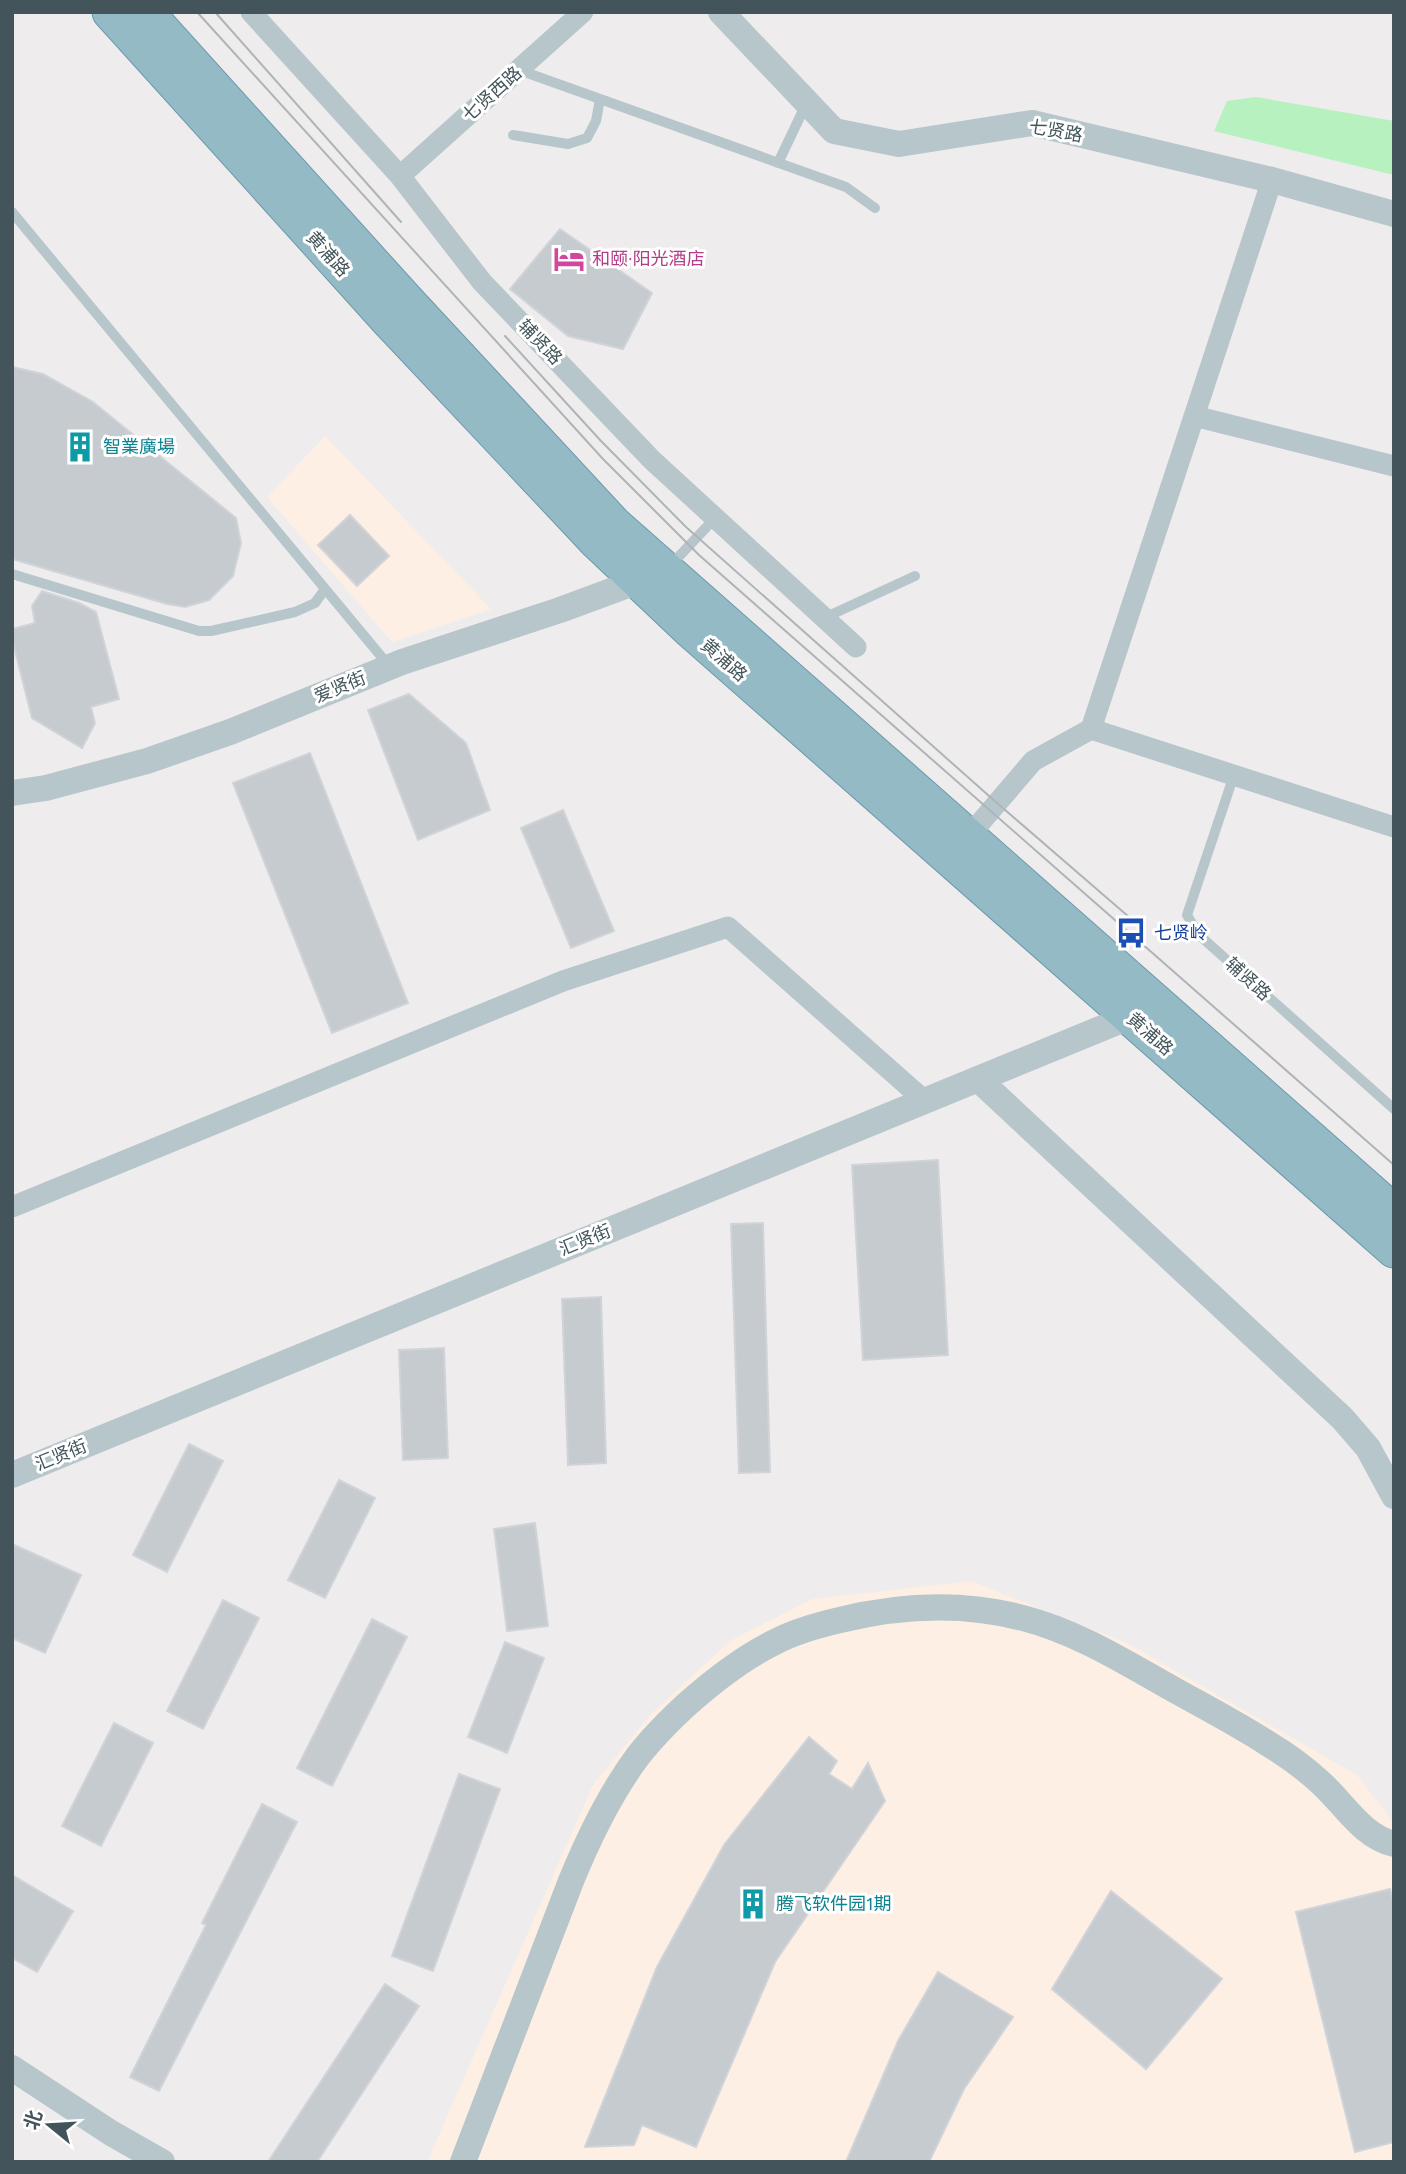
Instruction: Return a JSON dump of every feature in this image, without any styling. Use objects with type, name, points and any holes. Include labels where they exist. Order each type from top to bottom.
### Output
[{"type":"highway","name":"黄浦路","points":[[110,12],[388,320],[596,541],[652,576],[968,837],[1394,1250]]},
{"type":"highway","name":"黄浦路","points":[[146,12],[407,301],[614,524],[689,629],[1145,1011],[1394,1212]]},
{"type":"street","name":"辅贤路","points":[[251,12],[400,176],[482,282],[652,460],[856,647]]},
{"type":"street","name":"七贤西路","points":[[400,176],[583,12]]},
{"type":"street","name":"七贤路","points":[[722,12],[834,131],[900,144],[1031,123],[1272,180],[1394,214]]},
{"type":"street","points":[[968,837],[1033,761],[1091,729],[1272,180]]},
{"type":"street","points":[[1195,416],[1394,466]]},
{"type":"street","name":"爱贤街","points":[[12,793],[46,788],[147,761],[230,732],[390,667],[561,610],[652,576]]},
{"type":"street","points":[[1091,729],[1394,827]]},
{"type":"street","points":[[12,1207],[563,981],[728,927],[925,1101]]},
{"type":"street","name":"汇贤街","points":[[12,1475],[1145,1011]]},
{"type":"street","points":[[978,1079],[1342,1418],[1368,1448],[1394,1496]]},
{"type":"street","points":[[463,2162],[571,1881],[590,1836],[613,1793],[639,1754],[672,1718],[705,1688],[741,1661],[776,1641],[811,1627],[879,1611],[949,1607],[987,1610],[1061,1630],[1098,1646],[1266,1742],[1298,1763],[1324,1785],[1367,1831],[1385,1842],[1394,1844]]},
{"type":"street","points":[[12,2068],[111,2133],[162,2162]]},
{"type":"lane","points":[[519,70],[846,187],[875,208]]},
{"type":"lane","points":[[513,135],[568,144],[587,138],[596,121],[600,99]]},
{"type":"lane","points":[[778,163],[807,102]]},
{"type":"lane","points":[[12,212],[390,667]]},
{"type":"lane","points":[[652,576],[715,518]]},
{"type":"lane","points":[[12,574],[199,631],[211,631],[295,612],[315,603],[325,590]]},
{"type":"lane","points":[[824,618],[915,576]]},
{"type":"lane","name":"辅贤路","points":[[1234,775],[1187,915],[1199,935],[1394,1109]]},
{"type":"shaded area","points":[[325,436],[491,609],[392,642],[267,497]]},
{"type":"shaded area","points":[[971,1581],[1127,1643],[1357,1775],[1394,1820],[1394,2162],[427,2162],[593,1785],[651,1714],[730,1641],[812,1599]]},
{"type":"green space","points":[[1256,97],[1394,121],[1394,175],[1214,131],[1227,101]]},
{"type":"building","name":"和颐·阳光酒店","points":[[560,229],[652,293],[623,349],[568,336],[510,289]]},
{"type":"building","name":"智業廣場","points":[[12,367],[43,374],[93,402],[236,518],[241,543],[233,576],[209,600],[185,607],[167,604],[12,559]]},
{"type":"building","points":[[350,515],[389,556],[357,586],[318,545]]},
{"type":"building","points":[[42,591],[79,603],[96,612],[119,699],[91,707],[95,723],[82,748],[32,718],[12,639],[12,629],[35,623],[32,606]]},
{"type":"building","points":[[409,694],[466,743],[490,810],[418,840],[368,710]]},
{"type":"building","points":[[310,753],[408,1003],[332,1033],[233,783]]},
{"type":"building","points":[[563,810],[614,931],[571,948],[521,828]]},
{"type":"building","points":[[938,1160],[948,1355],[863,1360],[852,1165]]},
{"type":"building","points":[[763,1223],[770,1472],[739,1473],[731,1224]]},
{"type":"building","points":[[601,1297],[606,1463],[568,1465],[562,1299]]},
{"type":"building","points":[[444,1348],[448,1458],[403,1460],[399,1350]]},
{"type":"building","points":[[189,1444],[223,1461],[167,1572],[133,1555]]},
{"type":"building","points":[[339,1480],[375,1498],[325,1598],[288,1580]]},
{"type":"building","points":[[535,1523],[548,1626],[507,1631],[494,1529]]},
{"type":"building","points":[[12,1544],[81,1575],[45,1653],[12,1638]]},
{"type":"building","points":[[223,1600],[259,1618],[203,1729],[167,1711]]},
{"type":"building","points":[[372,1619],[407,1637],[332,1786],[297,1768]]},
{"type":"building","points":[[505,1642],[544,1658],[507,1753],[468,1737]]},
{"type":"building","points":[[114,1723],[153,1743],[101,1846],[62,1826]]},
{"type":"building","name":"腾飞软件园1期","points":[[809,1737],[837,1761],[829,1774],[852,1789],[868,1763],[885,1801],[775,1962],[696,2147],[642,2125],[634,2145],[585,2147],[657,1967],[724,1845]]},
{"type":"building","points":[[459,1774],[500,1789],[433,1971],[392,1956]]},
{"type":"building","points":[[262,1804],[297,1822],[159,2091],[130,2077],[206,1925],[202,1923]]},
{"type":"building","points":[[12,1875],[73,1911],[37,1972],[12,1958]]},
{"type":"building","points":[[1390,1889],[1394,1904],[1394,2142],[1355,2152],[1296,1912]]},
{"type":"building","points":[[1111,1891],[1222,1979],[1146,2069],[1052,1989]]},
{"type":"building","points":[[938,1972],[1013,2017],[964,2089],[929,2162],[846,2162],[898,2041]]},
{"type":"building","points":[[385,1984],[419,2006],[317,2162],[268,2162]]},
{"type":"tram line","points":[[197,12],[603,459],[699,555],[1394,1165]]},
{"type":"tram line","points":[[215,12],[401,222]]},
{"type":"tram line","points":[[505,336],[601,441],[686,527],[1129,917]]},
{"type":"place","name":"和颐·阳光酒店","points":[[569,259]]},
{"type":"place","name":"智業廣場","points":[[80,447]]},
{"type":"place","name":"七贤岭","points":[[1131,933]]},
{"type":"place","name":"腾飞软件园1期","points":[[753,1904]]}]
